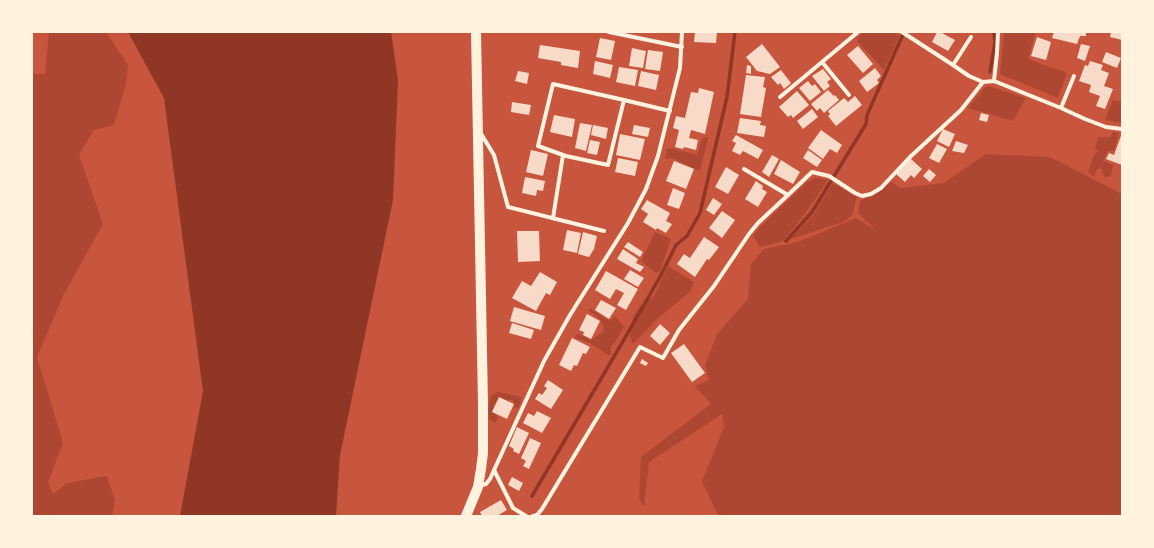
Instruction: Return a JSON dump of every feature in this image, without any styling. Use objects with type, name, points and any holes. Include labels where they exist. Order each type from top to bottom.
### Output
[{"type":"main road","points":[[466,516],[478,486],[483,453],[476,32]]},
{"type":"street","points":[[609,32],[682,47]]},
{"type":"street","points":[[478,486],[486,484],[490,479],[544,361],[570,315],[628,223],[646,189],[658,156],[680,68],[682,32]]},
{"type":"street","points":[[780,97],[858,32]]},
{"type":"street","points":[[902,32],[969,76],[983,82],[994,80],[1085,119],[1106,127],[1122,129]]},
{"type":"street","points":[[994,80],[998,32]]},
{"type":"street","points":[[953,65],[971,38]]},
{"type":"street","points":[[822,62],[849,94]]},
{"type":"street","points":[[1061,108],[1074,76]]},
{"type":"street","points":[[533,516],[537,515],[542,509],[640,347],[663,358],[679,330],[714,286],[758,223],[812,172],[829,176],[862,196],[871,194],[881,188],[910,157],[961,110],[983,82]]},
{"type":"street","points":[[624,100],[608,165],[563,155],[538,146],[553,84],[624,100],[670,111]]},
{"type":"street","points":[[478,129],[494,155],[508,207],[604,231]]},
{"type":"street","points":[[553,218],[563,155]]},
{"type":"street","points":[[744,169],[788,195]]},
{"type":"street","points":[[494,470],[513,508],[526,516]]},
{"type":"shaded area","points":[[49,32],[106,32],[128,65],[126,84],[114,125],[94,130],[79,155],[103,224],[64,294],[37,357],[63,443],[48,482],[53,494],[67,483],[107,476],[115,500],[112,516],[32,516],[32,74],[45,74]]},
{"type":"shaded area","points":[[128,32],[391,32],[398,80],[393,200],[340,455],[336,516],[180,516],[203,391],[164,98]]},
{"type":"shaded area","points":[[864,32],[895,32],[899,36],[884,70],[858,42],[857,38]]},
{"type":"shaded area","points":[[1004,32],[1036,32],[1028,59],[1067,73],[1058,98],[1000,74]]},
{"type":"shaded area","points":[[989,86],[1026,98],[1013,121],[968,108],[984,88]]},
{"type":"shaded area","points":[[1113,100],[1122,102],[1122,123],[1105,120]]},
{"type":"shaded area","points":[[1113,132],[1119,133],[1114,151],[1108,151],[1103,161],[1113,165],[1111,176],[1104,177],[1101,168],[1097,169],[1094,177],[1088,172],[1093,157],[1098,151],[1095,148],[1098,137],[1110,137]]},
{"type":"shaded area","points":[[706,137],[708,138],[700,171],[672,158],[665,159],[667,149],[670,148],[697,155],[702,139]]},
{"type":"shaded area","points":[[986,154],[1050,157],[1122,194],[1122,516],[718,516],[702,481],[724,427],[722,414],[649,462],[644,506],[639,499],[641,457],[711,404],[695,386],[709,380],[705,365],[717,334],[748,299],[751,264],[764,249],[798,242],[856,218],[876,230],[858,213],[860,201],[876,193],[891,182],[901,188],[944,183]]},
{"type":"shaded area","points":[[816,178],[828,180],[807,211],[783,241],[760,247],[753,236],[760,227],[806,183]]},
{"type":"shaded area","points":[[833,183],[857,197],[852,216],[843,222],[791,239],[814,214]]},
{"type":"shaded area","points":[[655,232],[671,239],[660,271],[656,273],[641,261]]},
{"type":"shaded area","points":[[668,266],[694,282],[690,292],[658,318],[633,344],[630,337],[633,317],[640,306],[654,296]]},
{"type":"shaded area","points":[[589,308],[610,321],[615,316],[624,326],[616,341],[611,346],[611,355],[608,355],[590,343],[574,337],[578,334],[591,340],[604,331],[603,324],[589,311]]},
{"type":"shaded area","points":[[497,392],[522,397],[519,407],[515,408],[513,400],[501,400],[494,404],[494,412],[498,417],[496,423],[490,420],[488,412],[491,396]]},
{"type":"building","points":[[695,32],[717,32],[716,43],[694,42]]},
{"type":"building","points":[[937,32],[940,32],[955,40],[948,51],[932,42]]},
{"type":"building","points":[[1054,32],[1086,32],[1086,36],[1080,36],[1077,44],[1052,38]]},
{"type":"building","points":[[1111,32],[1122,32],[1122,40],[1110,37]]},
{"type":"building","points":[[1037,37],[1051,42],[1046,60],[1031,56]]},
{"type":"building","points":[[600,38],[615,41],[611,60],[596,57]]},
{"type":"building","points":[[762,44],[780,67],[770,74],[757,71],[746,57]]},
{"type":"building","points":[[1081,44],[1090,46],[1085,61],[1077,58]]},
{"type":"building","points":[[540,45],[580,51],[578,68],[561,65],[561,62],[538,58]]},
{"type":"building","points":[[858,46],[873,64],[863,73],[847,55]]},
{"type":"building","points":[[632,48],[646,51],[643,68],[629,66]]},
{"type":"building","points":[[648,50],[663,52],[660,71],[645,69]]},
{"type":"building","points":[[1106,52],[1121,58],[1117,68],[1102,62]]},
{"type":"building","points":[[595,61],[613,65],[610,78],[593,74]]},
{"type":"building","points":[[1090,61],[1103,65],[1101,70],[1109,73],[1104,86],[1113,89],[1105,109],[1096,106],[1100,96],[1089,92],[1091,85],[1079,81],[1085,65],[1088,66]]},
{"type":"building","points":[[747,65],[751,66],[751,74],[746,73]]},
{"type":"building","points":[[619,67],[638,70],[635,86],[616,82]]},
{"type":"building","points":[[875,68],[881,76],[877,80],[879,83],[867,92],[859,81]]},
{"type":"building","points":[[823,69],[831,79],[827,82],[830,86],[824,91],[812,76]]},
{"type":"building","points":[[781,70],[791,83],[784,89],[780,83],[778,85],[771,77]]},
{"type":"building","points":[[518,71],[529,73],[527,84],[515,81]]},
{"type":"building","points":[[641,71],[659,75],[656,90],[638,86]]},
{"type":"building","points":[[746,75],[765,77],[763,87],[766,88],[761,117],[740,114]]},
{"type":"building","points":[[808,81],[812,86],[815,84],[821,92],[810,101],[799,88]]},
{"type":"building","points":[[699,88],[714,92],[705,134],[691,130],[689,138],[698,140],[696,150],[684,147],[683,149],[675,147],[679,130],[673,128],[676,116],[685,118],[691,92],[698,93]]},
{"type":"building","points":[[828,90],[839,100],[824,113],[820,108],[817,111],[811,104]]},
{"type":"building","points":[[797,91],[809,105],[793,118],[791,115],[788,117],[779,107]]},
{"type":"building","points":[[855,96],[862,105],[836,126],[828,116],[830,114],[828,111],[844,98],[848,102]]},
{"type":"building","points":[[512,102],[531,105],[529,115],[511,112]]},
{"type":"building","points":[[812,109],[818,117],[803,129],[797,121]]},
{"type":"building","points":[[981,113],[989,115],[987,122],[979,120]]},
{"type":"building","points":[[554,115],[575,119],[572,137],[550,132]]},
{"type":"building","points":[[740,118],[761,121],[760,125],[766,126],[764,137],[737,133]]},
{"type":"building","points":[[580,123],[592,125],[586,151],[575,148]]},
{"type":"building","points":[[593,125],[608,128],[606,139],[591,135]]},
{"type":"building","points":[[634,125],[650,128],[648,137],[632,134]]},
{"type":"building","points":[[943,129],[955,134],[949,147],[937,141]]},
{"type":"building","points":[[821,130],[842,145],[837,153],[830,149],[823,159],[808,148]]},
{"type":"building","points":[[1122,133],[1122,165],[1106,159],[1109,153],[1114,155]]},
{"type":"building","points":[[620,134],[645,139],[640,160],[616,155]]},
{"type":"building","points":[[736,135],[763,150],[758,159],[743,151],[740,155],[732,151],[736,143],[732,141]]},
{"type":"building","points":[[590,140],[600,142],[597,155],[587,153]]},
{"type":"building","points":[[956,141],[968,145],[964,153],[952,151]]},
{"type":"building","points":[[937,144],[947,149],[939,163],[929,158]]},
{"type":"building","points":[[531,150],[548,154],[543,176],[526,172]]},
{"type":"building","points":[[808,150],[822,160],[817,167],[803,158]]},
{"type":"building","points":[[772,155],[779,159],[769,177],[762,172]]},
{"type":"building","points":[[618,158],[638,162],[635,176],[615,172]]},
{"type":"building","points":[[910,158],[922,169],[914,178],[911,175],[905,182],[896,174]]},
{"type":"building","points":[[781,160],[800,172],[793,184],[774,174]]},
{"type":"building","points":[[674,161],[694,169],[686,189],[666,181]]},
{"type":"building","points":[[726,167],[739,175],[728,194],[715,187]]},
{"type":"building","points":[[929,169],[936,175],[930,182],[923,176]]},
{"type":"building","points":[[525,177],[545,181],[543,191],[537,190],[536,196],[522,193]]},
{"type":"building","points":[[756,181],[763,186],[762,189],[767,192],[758,207],[745,199]]},
{"type":"building","points":[[673,188],[685,193],[679,209],[667,205]]},
{"type":"building","points":[[713,198],[722,204],[714,215],[706,210]]},
{"type":"building","points":[[647,200],[670,213],[666,221],[672,224],[666,233],[657,228],[656,230],[643,222],[648,214],[641,209]]},
{"type":"building","points":[[722,211],[735,220],[722,238],[709,228]]},
{"type":"building","points":[[567,230],[581,233],[577,253],[563,250]]},
{"type":"building","points":[[517,231],[539,231],[540,261],[518,262]]},
{"type":"building","points":[[583,232],[597,236],[594,249],[589,257],[578,254]]},
{"type":"building","points":[[704,237],[719,247],[709,260],[707,259],[695,277],[677,264],[684,254],[690,258]]},
{"type":"building","points":[[628,242],[643,252],[640,257],[624,247]]},
{"type":"building","points":[[623,249],[638,259],[636,263],[644,267],[640,272],[617,259]]},
{"type":"building","points":[[630,270],[644,278],[638,287],[624,279]]},
{"type":"building","points":[[606,271],[638,289],[626,310],[617,305],[624,293],[616,289],[610,299],[595,290]]},
{"type":"building","points":[[540,272],[557,282],[550,295],[546,293],[536,311],[512,298],[522,281],[531,286]]},
{"type":"building","points":[[601,300],[616,308],[609,319],[595,310]]},
{"type":"building","points":[[514,307],[545,316],[541,330],[510,321]]},
{"type":"building","points":[[587,314],[600,321],[591,339],[583,335],[584,332],[579,330]]},
{"type":"building","points":[[512,323],[534,330],[531,339],[509,333]]},
{"type":"building","points":[[660,324],[670,333],[660,345],[650,336]]},
{"type":"building","points":[[572,338],[590,347],[586,354],[583,353],[577,366],[574,365],[571,371],[559,365]]},
{"type":"building","points":[[684,344],[705,373],[692,382],[671,353]]},
{"type":"building","points":[[642,359],[648,363],[646,366],[640,363]]},
{"type":"building","points":[[548,380],[563,390],[551,409],[535,399],[539,393],[542,395],[547,388],[544,386]]},
{"type":"building","points":[[499,397],[514,404],[507,419],[492,412]]},
{"type":"building","points":[[537,411],[551,418],[542,433],[523,423],[528,413],[534,416]]},
{"type":"building","points":[[517,427],[529,433],[519,454],[513,451],[514,449],[509,446]]},
{"type":"building","points":[[530,438],[541,443],[529,469],[523,466],[526,461],[521,458]]},
{"type":"building","points":[[512,477],[523,483],[519,491],[508,485]]},
{"type":"building","points":[[501,500],[507,510],[497,516],[482,516],[480,512]]},
{"type":"waterway","points":[[532,496],[660,277],[676,245],[687,236],[700,213],[727,97],[735,32]]},
{"type":"waterway","points":[[786,241],[812,212],[866,124],[867,115],[904,32]]},
{"type":"waterway","points":[[990,72],[995,42],[994,32]]}]
